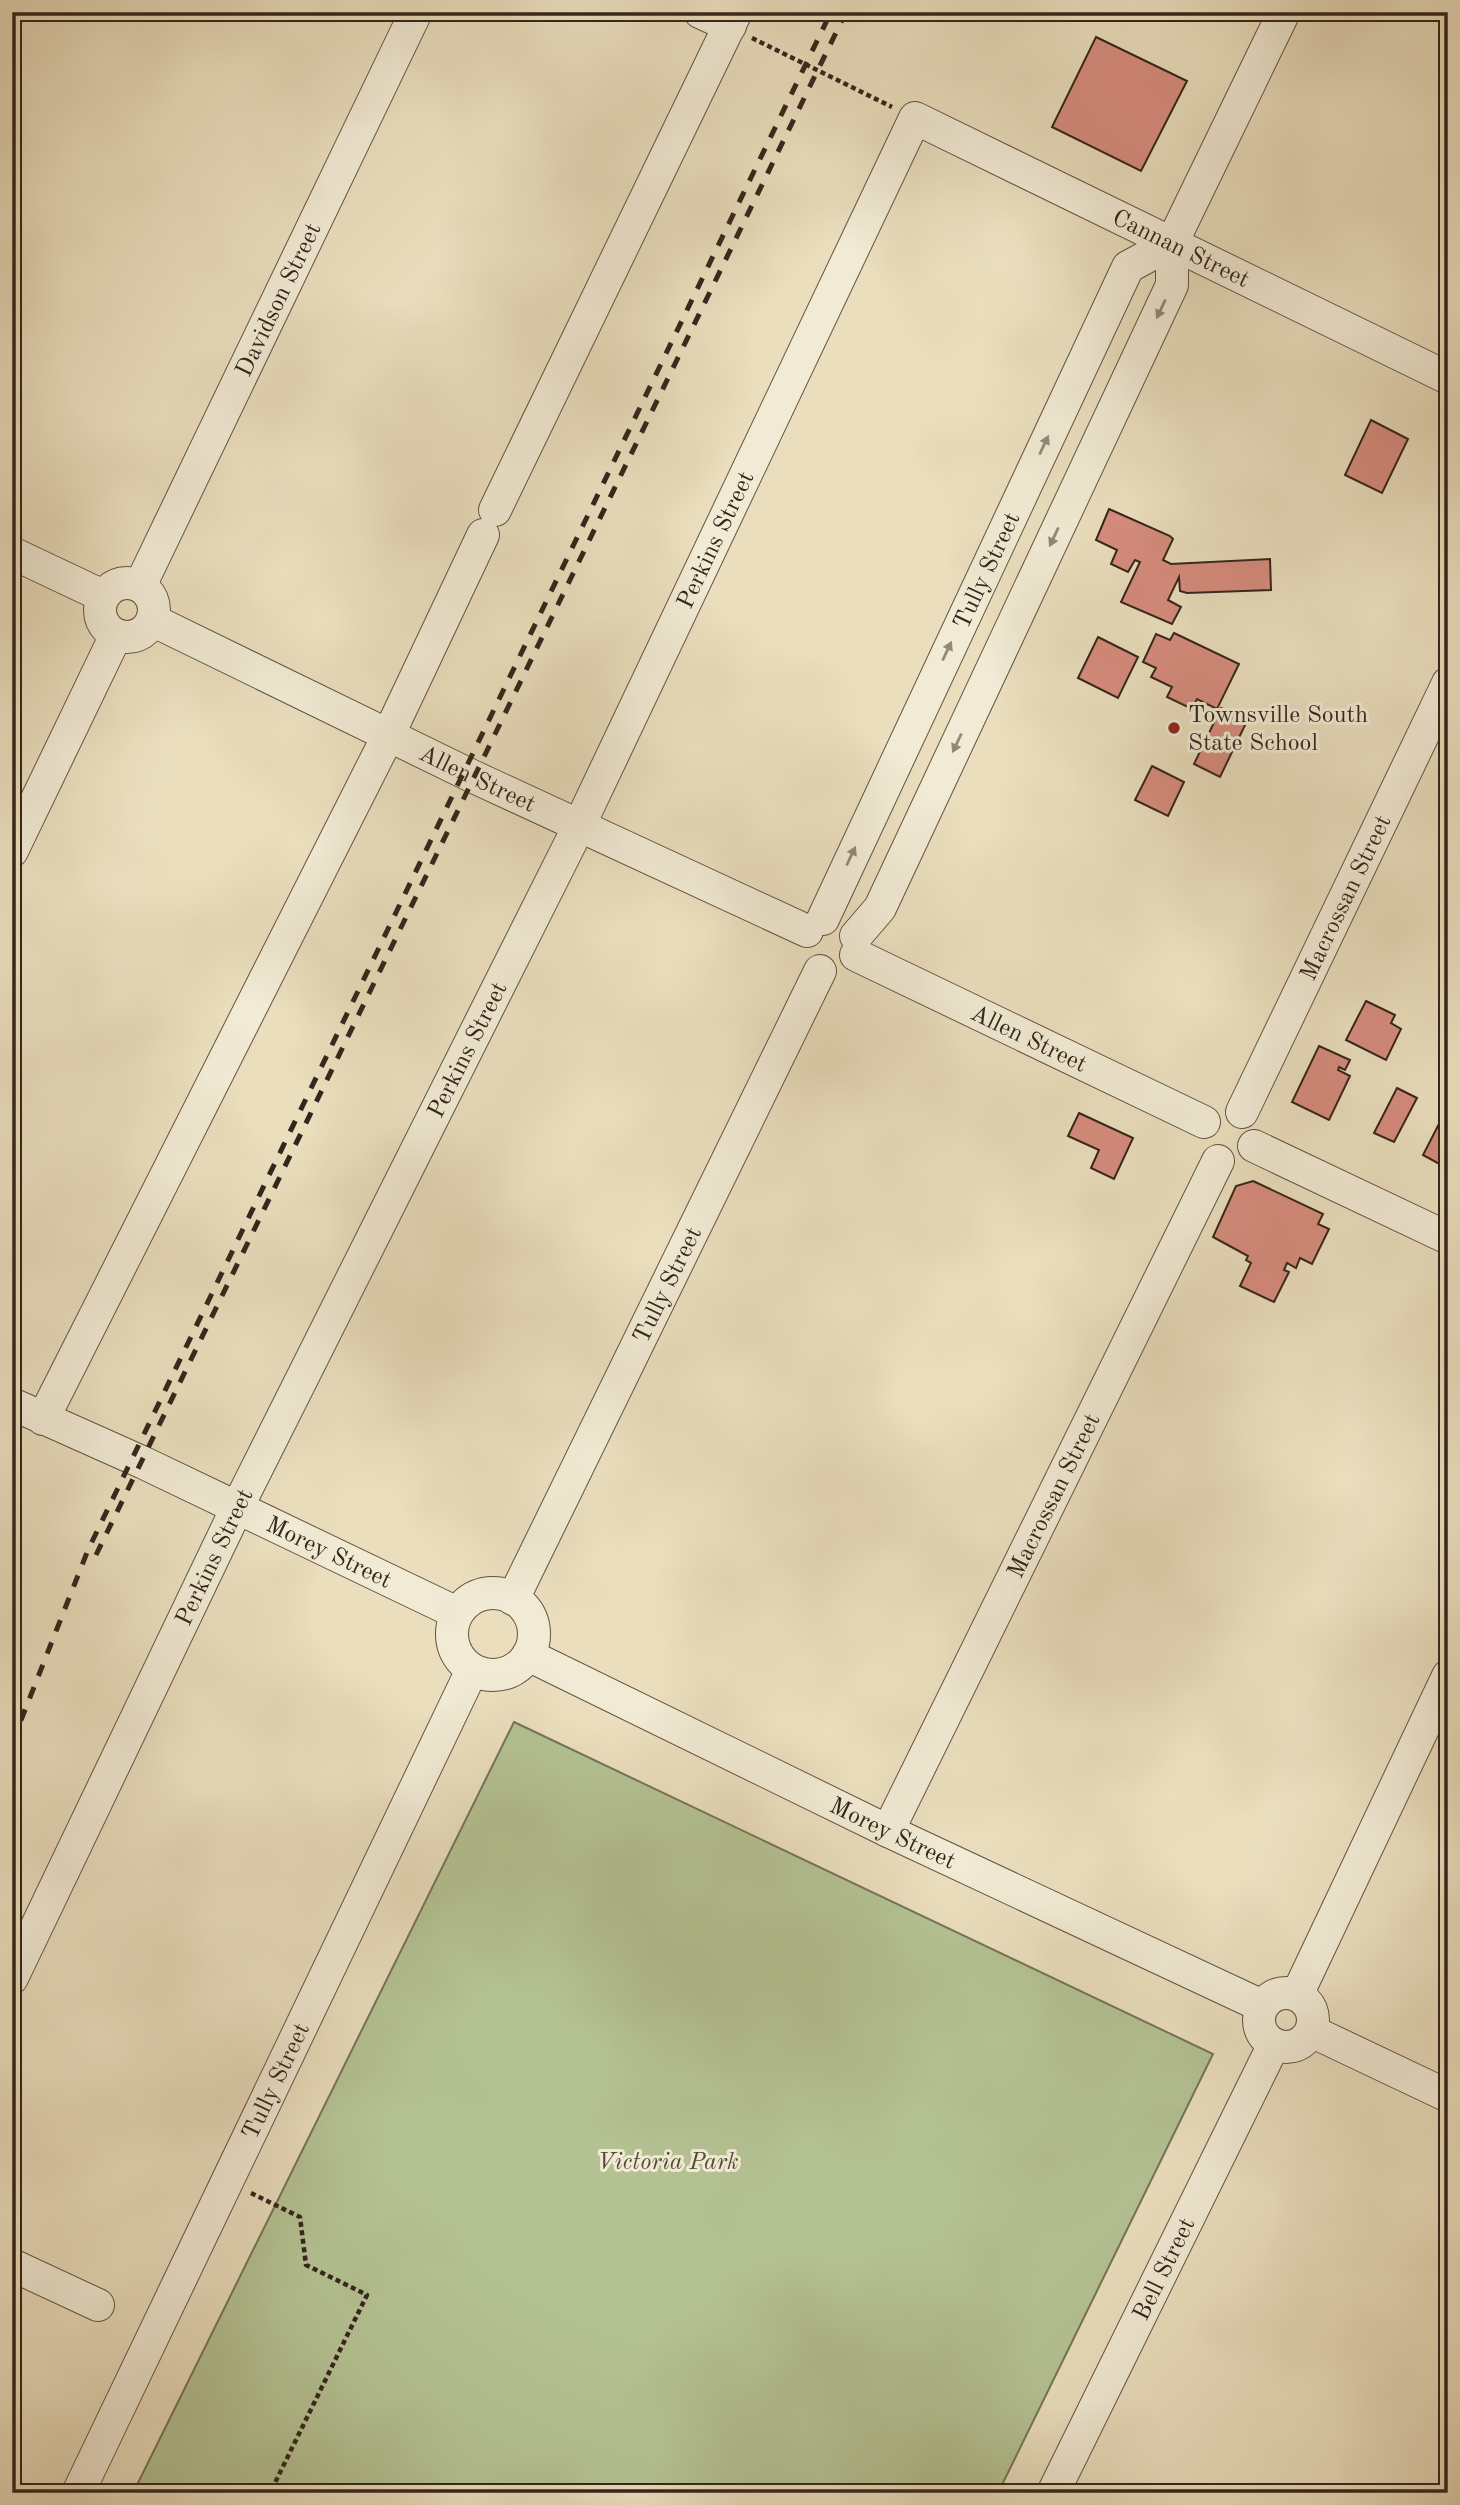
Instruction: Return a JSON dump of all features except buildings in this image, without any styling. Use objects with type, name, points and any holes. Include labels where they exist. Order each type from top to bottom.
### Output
[{"type":"street","name":"Davidson Street","points":[[140,586],[416,12]]},
{"type":"street","points":[[43,1419],[389,734],[733,19],[700,12]]},
{"type":"street","name":"Tully Street","points":[[856,946],[880,908],[1172,285],[1172,243],[1284,12]]},
{"type":"street","name":"Cannan Street","points":[[915,118],[1448,378]]},
{"type":"street","name":"Perkins Street","points":[[12,1978],[236,1510],[579,826],[915,118]]},
{"type":"street","name":"Tully Street","points":[[815,925],[1128,267],[1172,243]]},
{"type":"street","points":[[12,553],[103,596]]},
{"type":"street","points":[[121,583],[140,586],[153,601],[152,620],[138,635],[116,635],[101,618],[103,596],[121,583]]},
{"type":"street","name":"Allen Street","points":[[152,620],[579,826],[815,925]]},
{"type":"street","points":[[12,851],[116,635]]},
{"type":"street","name":"Macrossan Street","points":[[1242,1112],[1448,683]]},
{"type":"street","points":[[844,922],[856,946],[847,967],[834,973],[820,971],[810,964],[804,954],[803,942],[815,925],[844,922]]},
{"type":"street","name":"Allen Street","points":[[856,946],[1205,1122]]},
{"type":"street","name":"Tully Street","points":[[513,1599],[820,971]]},
{"type":"street","points":[[1222,1109],[1242,1112],[1254,1127],[1254,1146],[1240,1160],[1230,1163],[1218,1161],[1202,1144],[1201,1135],[1205,1122],[1222,1109]]},
{"type":"street","points":[[1254,1146],[1448,1238]]},
{"type":"street","name":"Macrossan Street","points":[[888,1830],[1218,1161]]},
{"type":"street","name":"Morey Street","points":[[12,1404],[144,1463],[236,1510],[457,1614]]},
{"type":"street","points":[[501,1594],[513,1599],[530,1618],[533,1643],[528,1655],[520,1665],[497,1675],[472,1670],[455,1651],[451,1639],[457,1614],[476,1597],[501,1594]]},
{"type":"street","name":"Morey Street","points":[[528,1655],[888,1830],[1262,2006]]},
{"type":"street","name":"Tully Street","points":[[78,2493],[472,1670]]},
{"type":"street","points":[[1297,1995],[1448,1676]]},
{"type":"street","points":[[1277,1994],[1297,1995],[1311,2010],[1311,2031],[1295,2045],[1274,2044],[1265,2038],[1259,2028],[1262,2006],[1277,1994]]},
{"type":"street","points":[[1311,2031],[1448,2096]]},
{"type":"street","name":"Bell Street","points":[[1053,2493],[1274,2044]]},
{"type":"street","points":[[12,2265],[98,2305]]},
{"type":"path","points":[[733,19],[915,118]]},
{"type":"path","points":[[228,2182],[300,2217],[306,2265],[366,2295],[270,2493]]},
{"type":"green space","name":"Victoria Park","points":[[514,1722],[1213,2054],[998,2493],[133,2493]]},
{"type":"railway","points":[[12,1743],[88,1550],[831,12]]},
{"type":"railway","points":[[96,1555],[846,12]]},
{"type":"place","name":"Townsville South State School","points":[[1174,728]]}]
